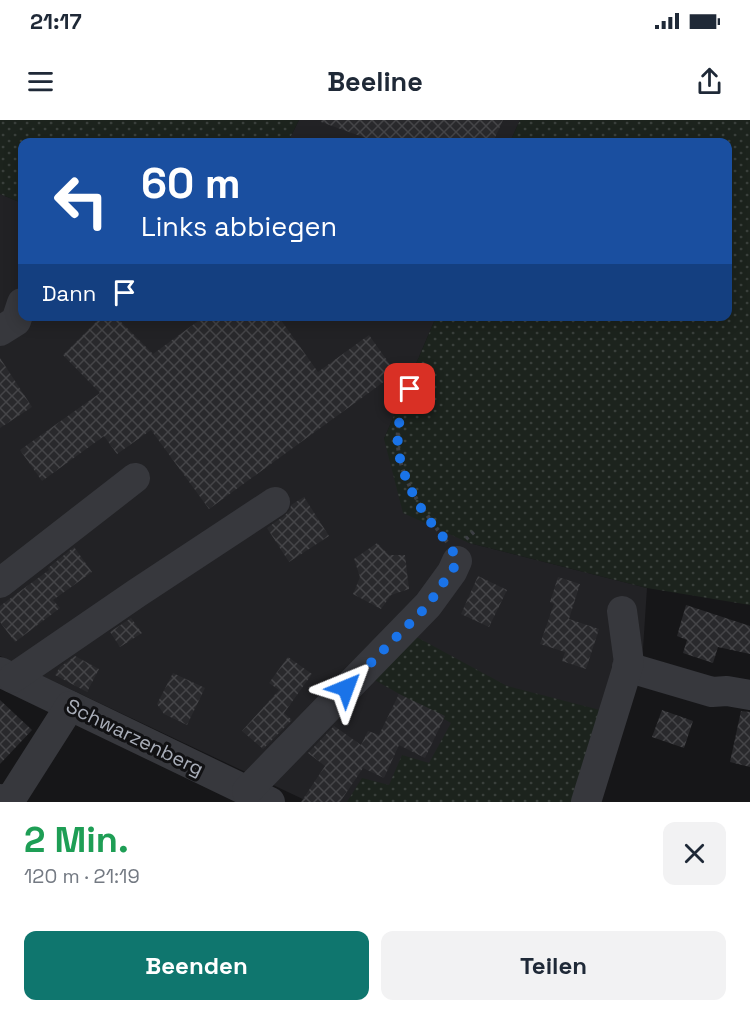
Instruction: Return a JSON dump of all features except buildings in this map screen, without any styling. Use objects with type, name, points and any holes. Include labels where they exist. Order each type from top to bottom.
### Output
[{"type":"street","points":[[0,331],[16,321],[18,315]]},
{"type":"street","points":[[0,584],[135,478]]},
{"type":"street","points":[[6,675],[137,593],[275,502]]},
{"type":"street","points":[[258,797],[428,605],[452,572],[457,561]]},
{"type":"street","points":[[586,802],[629,663],[622,611]]},
{"type":"street","points":[[627,667],[712,692],[727,691],[750,695]]},
{"type":"street","name":"Schwarzenberg","points":[[6,675],[258,797]]},
{"type":"street","points":[[0,799],[6,801],[14,794],[70,706]]},
{"type":"path","points":[[417,368],[398,429],[403,465],[409,487],[427,517],[452,549],[457,561]]},
{"type":"shaded area","points":[[0,120],[299,120],[290,138],[18,138],[18,201],[0,194]]},
{"type":"shaded area","points":[[299,120],[520,120],[512,138],[290,138]]},
{"type":"shaded area","points":[[520,120],[750,120],[750,605],[647,588],[469,543],[403,513],[384,439],[434,321],[732,321],[732,138],[512,138]]},
{"type":"shaded area","points":[[0,194],[18,201],[18,321],[434,321],[384,439],[469,543],[647,588],[642,664],[600,802],[309,802],[0,656]]},
{"type":"shaded area","points":[[411,634],[507,686],[600,710],[574,802],[347,802],[362,778],[389,785],[402,755],[429,763],[451,723],[371,678]]},
{"type":"route","points":[[346,688],[428,605],[457,563],[452,549],[427,517],[409,487],[403,465],[398,429],[410,389]]}]
